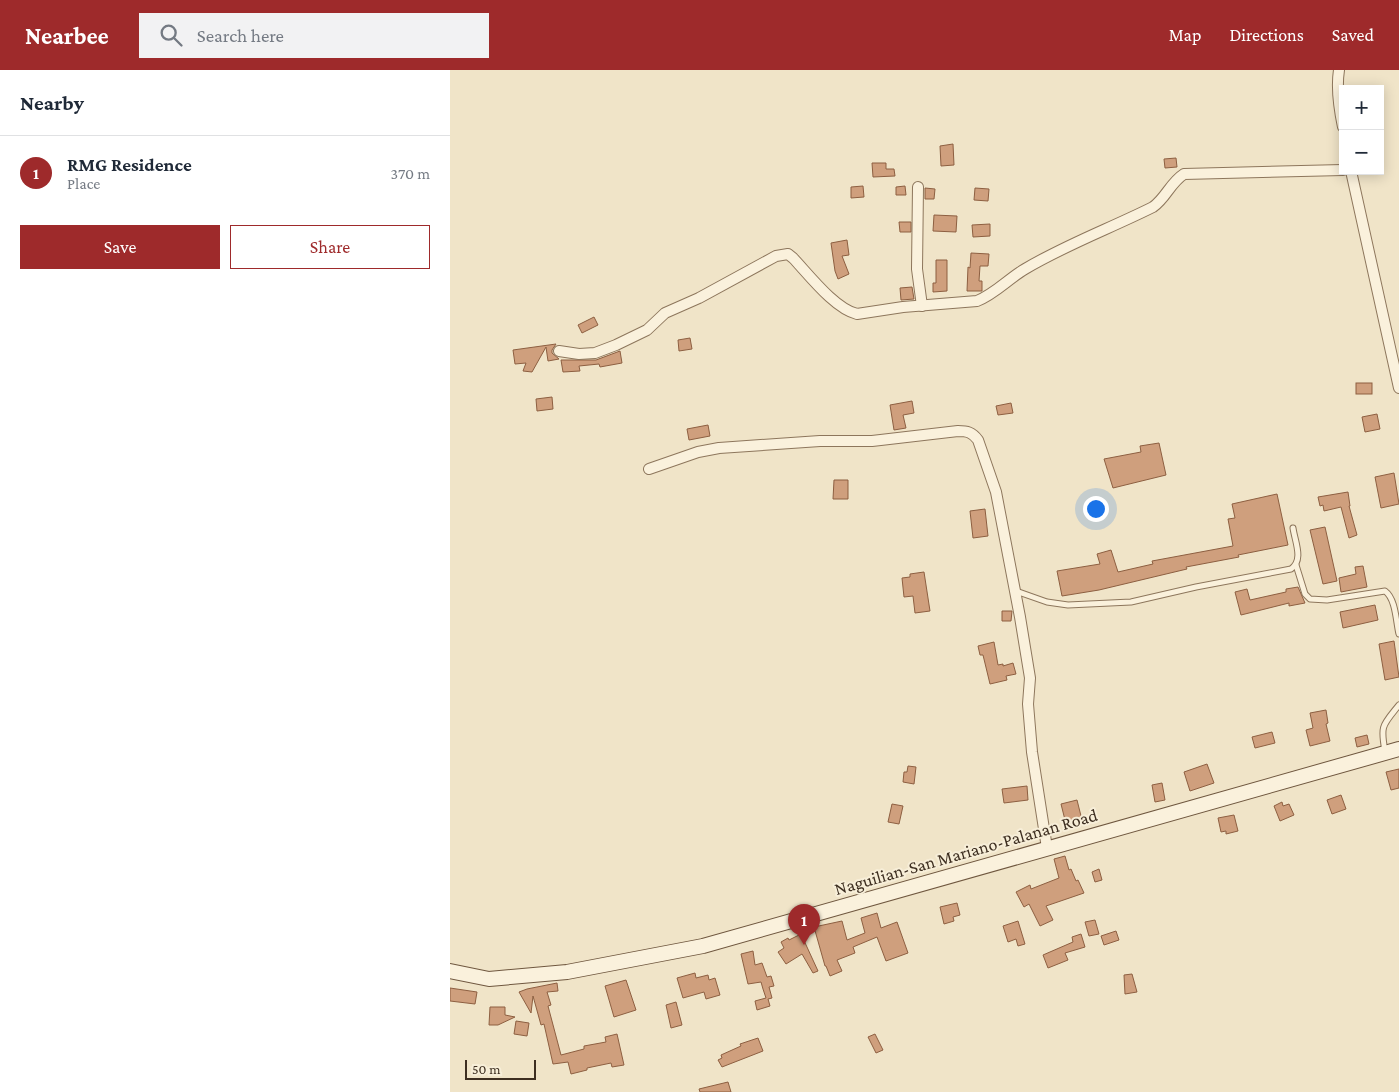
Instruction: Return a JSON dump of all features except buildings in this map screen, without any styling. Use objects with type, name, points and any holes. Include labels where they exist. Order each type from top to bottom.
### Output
[{"type":"main road","name":"Naguilian-San Mariano-Palanan Road","points":[[450,971],[489,979],[558,973],[703,946],[1399,748]]},
{"type":"street","points":[[1339,70],[1337,82],[1339,106]]},
{"type":"street","points":[[560,351],[579,354],[595,353],[616,345],[647,330],[665,313],[699,298],[782,254],[788,254],[793,258],[839,306],[852,313],[976,301],[985,298],[1031,266],[1153,207],[1165,196],[1172,183],[1184,174],[1339,170]]},
{"type":"street","points":[[1352,175],[1399,388]]},
{"type":"street","points":[[918,187],[917,269],[922,306]]},
{"type":"street","points":[[649,468],[698,452],[719,448],[820,441],[872,441],[958,431],[970,432],[978,440],[996,492],[1016,591],[1030,678],[1028,704],[1032,752],[1047,848]]},
{"type":"lane","points":[[1016,591],[1047,602],[1068,605],[1131,602],[1196,587],[1291,569],[1299,560],[1293,528]]},
{"type":"lane","points":[[1296,565],[1305,594],[1310,599],[1327,600],[1385,591],[1389,594],[1399,634]]},
{"type":"lane","points":[[1385,752],[1382,729],[1399,705]]},
{"type":"place","name":"RMG Residence","points":[[804,945]]}]
